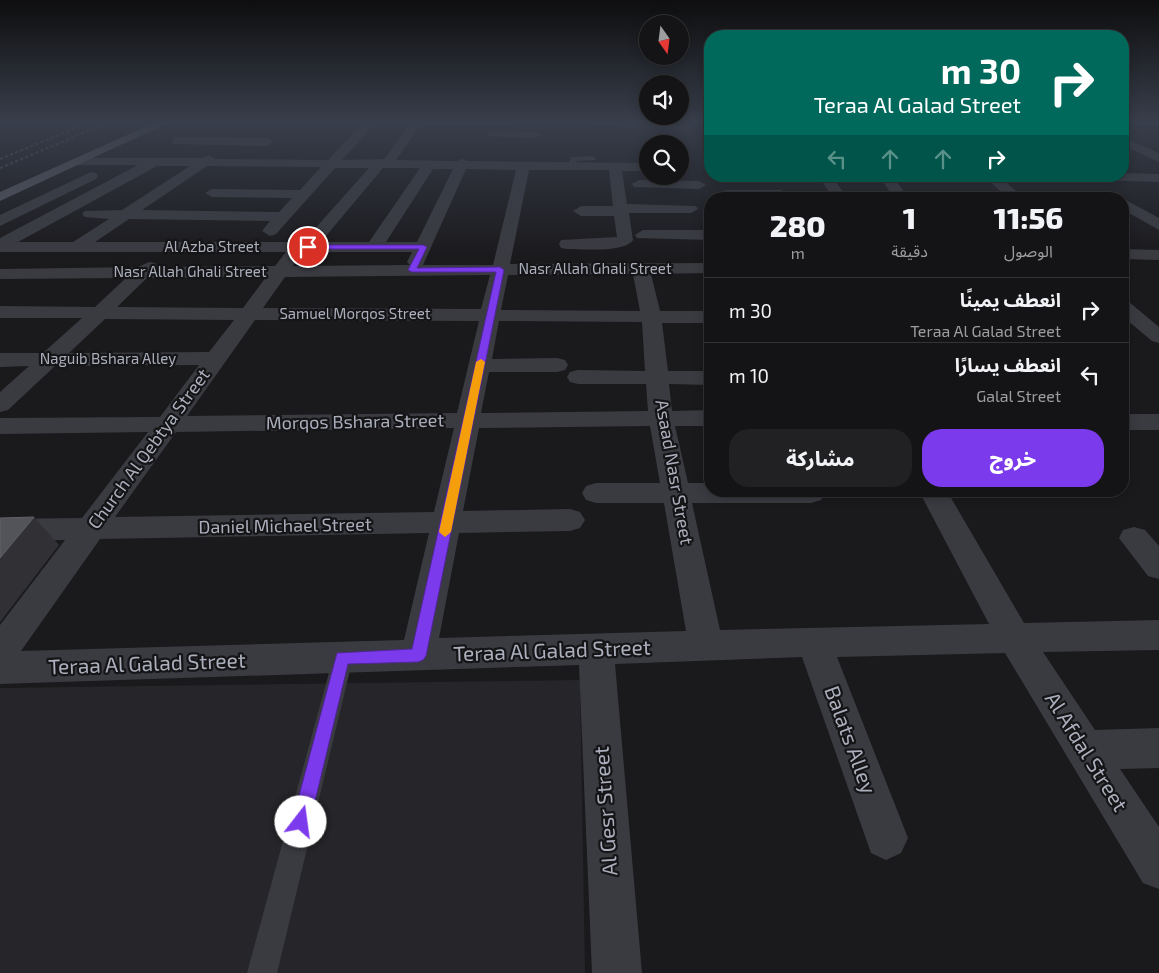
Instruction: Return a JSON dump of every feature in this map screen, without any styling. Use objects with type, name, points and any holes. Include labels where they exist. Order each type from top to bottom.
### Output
[{"type":"main road","points":[[0,185],[39,167]]},
{"type":"main road","points":[[0,197],[65,167]]},
{"type":"street","points":[[0,220],[108,167]]},
{"type":"street","points":[[1,248],[135,167]]},
{"type":"street","points":[[77,247],[197,167]]},
{"type":"street","points":[[183,216],[244,167]]},
{"type":"street","points":[[255,247],[322,174],[324,167]]},
{"type":"street","name":"Church Al Qebtya Street","points":[[0,652],[280,271],[380,167]]},
{"type":"street","points":[[374,247],[427,167]]},
{"type":"street","points":[[412,270],[460,167]]},
{"type":"street","points":[[418,656],[522,167]]},
{"type":"street","points":[[567,244],[620,243],[625,240],[614,167]]},
{"type":"street","points":[[238,172],[322,174]]},
{"type":"street","points":[[1129,177],[1159,178]]},
{"type":"street","points":[[998,182],[1010,192]]},
{"type":"street","points":[[1092,182],[1108,192]]},
{"type":"street","points":[[689,184],[700,185]]},
{"type":"street","points":[[659,185],[671,235]]},
{"type":"street","points":[[212,193],[304,194]]},
{"type":"street","points":[[581,204],[691,210]]},
{"type":"street","points":[[1129,206],[1159,225]]},
{"type":"street","points":[[90,214],[282,217]]},
{"type":"street","points":[[603,228],[623,228]]},
{"type":"street","points":[[643,235],[704,235]]},
{"type":"street","points":[[0,406],[170,247]]},
{"type":"street","name":"Al Azba Street","points":[[1,248],[423,247]]},
{"type":"street","points":[[1129,254],[1159,255]]},
{"type":"street","name":"Asaad Nasr Street","points":[[642,268],[651,316],[662,418],[706,646]]},
{"type":"street","name":"Nasr Allah Ghali Street","points":[[0,274],[704,268]]},
{"type":"street","points":[[1129,311],[1154,328]]},
{"type":"street","name":"Samuel Morqos Street","points":[[0,312],[704,317]]},
{"type":"street","points":[[1129,325],[1154,328]]},
{"type":"street","name":"Naguib Bshara Alley","points":[[0,360],[216,358]]},
{"type":"street","points":[[480,366],[557,365]]},
{"type":"street","points":[[578,377],[704,378]]},
{"type":"street","name":"Morqos Bshara Street","points":[[0,426],[704,418]]},
{"type":"street","points":[[1129,422],[1159,422]]},
{"type":"street","points":[[596,493],[704,494]]},
{"type":"street","name":"Al Afdal Street","points":[[935,497],[1014,637],[1159,867]]},
{"type":"street","name":"Daniel Michael Street","points":[[0,530],[570,520]]},
{"type":"street","points":[[1134,538],[1159,567]]},
{"type":"street","name":"Teraa Al Galad Street","points":[[0,668],[814,642],[1159,635]]},
{"type":"street","name":"Balats Alley","points":[[814,642],[886,838]]},
{"type":"street","name":"Al Gesr Street","points":[[596,650],[617,973]]},
{"type":"street","points":[[1085,750],[1159,748]]},
{"type":"lane","points":[[262,973],[342,658]]},
{"type":"shaded area","points":[[580,680],[585,973],[0,973],[0,688]]},
{"type":"building","points":[[34,517],[0,558],[0,518]]},
{"type":"slow traffic","points":[[445,532],[481,362]]},
{"type":"route","points":[[301,822],[342,658],[418,656],[500,270],[412,270],[423,247],[308,247]]}]
